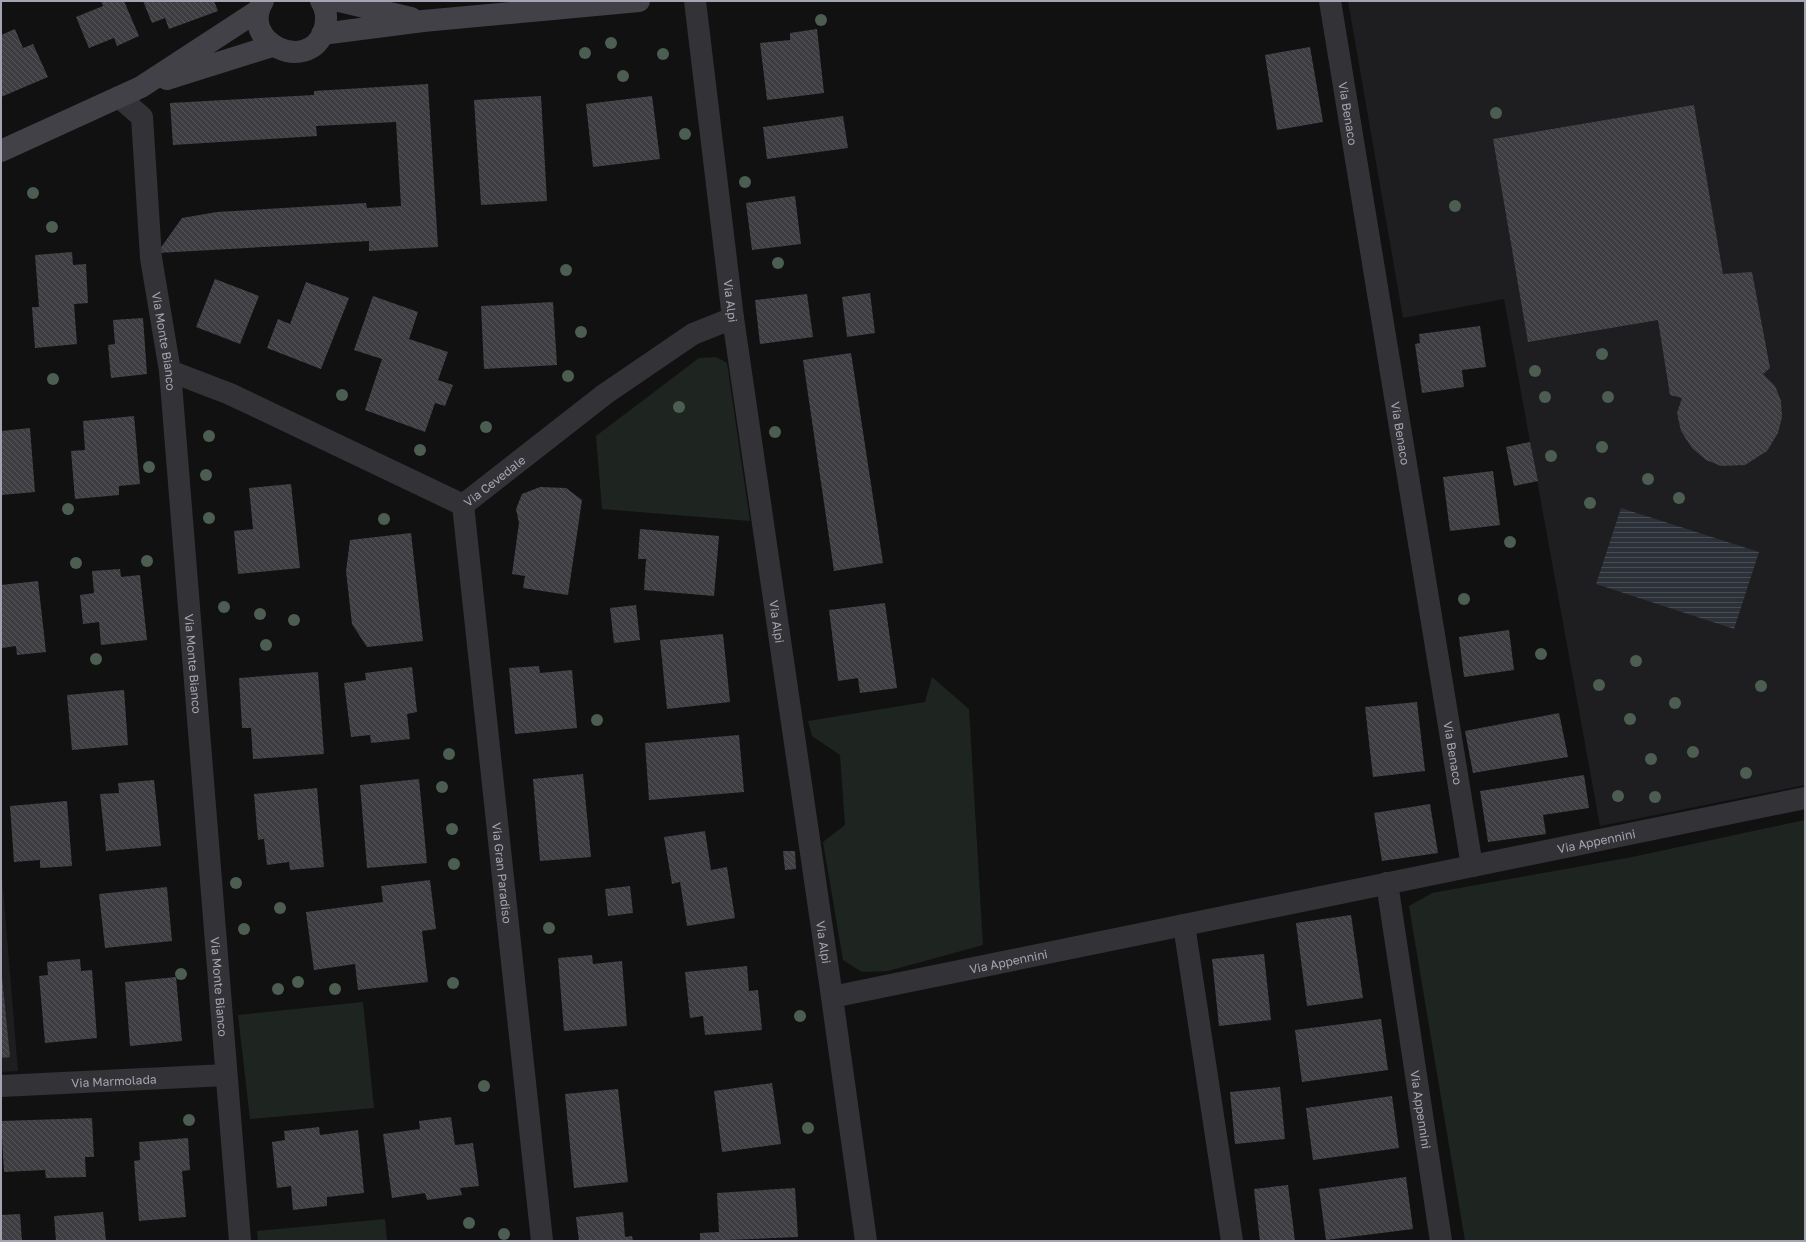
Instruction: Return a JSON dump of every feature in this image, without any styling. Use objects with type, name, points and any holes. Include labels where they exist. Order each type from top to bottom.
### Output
[{"type":"street","points":[[261,6],[258,20],[260,30],[265,39],[272,46],[283,51],[294,52],[306,50],[315,44],[322,34],[326,25],[326,15],[321,1]]},
{"type":"street","points":[[339,1],[423,21]]},
{"type":"street","points":[[322,34],[423,21],[638,1]]},
{"type":"street","name":"Via Alpi","points":[[695,1],[733,318],[866,1241]]},
{"type":"street","name":"Via Benaco","points":[[1330,1],[1472,866]]},
{"type":"street","points":[[141,87],[261,6]]},
{"type":"street","points":[[1,150],[141,87],[272,46]]},
{"type":"street","name":"Via Monte Bianco","points":[[119,97],[142,117],[151,258],[170,371],[240,1241]]},
{"type":"street","name":"Via Cevedale","points":[[170,371],[230,394],[463,505],[605,394],[693,334],[733,318]]},
{"type":"street","name":"Via Gran Paradiso","points":[[463,505],[542,1241]]},
{"type":"street","name":"Via Appennini","points":[[832,997],[1388,882],[1805,798]]},
{"type":"street","name":"Via Appennini","points":[[1388,882],[1441,1241]]},
{"type":"street","points":[[1184,924],[1232,1241]]},
{"type":"street","name":"Via Marmolada","points":[[1,1086],[226,1075]]},
{"type":"shaded area","points":[[1348,1],[1805,1],[1805,785],[1600,826],[1504,299],[1403,318]]},
{"type":"shaded area","points":[[716,357],[727,363],[750,521],[602,509],[596,436],[699,358]]},
{"type":"shaded area","points":[[1621,508],[1759,552],[1734,629],[1596,584]]},
{"type":"shaded area","points":[[932,677],[969,709],[983,945],[888,971],[862,972],[843,960],[823,842],[845,825],[840,755],[812,736],[808,721],[925,702]]},
{"type":"shaded area","points":[[1805,820],[1805,1241],[1465,1241],[1409,906],[1432,893],[1632,857]]},
{"type":"shaded area","points":[[1,864],[18,1071],[1,1072]]},
{"type":"shaded area","points":[[363,1002],[374,1108],[250,1119],[238,1015]]},
{"type":"shaded area","points":[[385,1219],[387,1241],[258,1241],[257,1231]]},
{"type":"building","points":[[101,1],[124,1],[139,36],[117,46],[114,38],[89,48],[76,17],[103,6]]},
{"type":"building","points":[[143,1],[214,1],[218,11],[169,29],[165,18],[152,23]]},
{"type":"building","points":[[15,29],[23,48],[33,44],[48,77],[1,97],[1,35]]},
{"type":"building","points":[[817,29],[824,93],[767,100],[760,43],[790,40],[790,33]]},
{"type":"building","points":[[1310,47],[1323,122],[1277,130],[1265,55]]},
{"type":"building","points":[[428,84],[438,247],[369,251],[369,241],[157,253],[182,218],[217,212],[366,203],[367,208],[401,206],[396,122],[316,126],[317,136],[173,145],[170,103],[314,95],[314,91]]},
{"type":"building","points":[[541,96],[547,201],[481,205],[474,100]]},
{"type":"building","points":[[652,96],[660,159],[593,167],[586,104]]},
{"type":"building","points":[[1694,105],[1723,274],[1752,272],[1770,368],[1763,374],[1775,386],[1781,401],[1782,417],[1778,433],[1767,451],[1745,465],[1721,466],[1706,460],[1692,448],[1681,431],[1677,413],[1682,398],[1670,395],[1658,320],[1528,342],[1493,139]]},
{"type":"building","points":[[843,116],[848,148],[767,159],[763,127]]},
{"type":"building","points":[[795,196],[801,244],[752,250],[746,203]]},
{"type":"building","points":[[72,252],[73,265],[86,264],[88,303],[74,304],[77,344],[35,348],[32,307],[39,307],[35,255]]},
{"type":"building","points":[[215,279],[259,296],[240,344],[196,327]]},
{"type":"building","points":[[306,282],[349,298],[321,369],[267,348],[278,319],[290,324]]},
{"type":"building","points":[[870,293],[875,333],[847,337],[842,297]]},
{"type":"building","points":[[807,294],[813,337],[760,344],[755,300]]},
{"type":"building","points":[[373,296],[418,312],[409,339],[448,352],[438,380],[453,385],[445,406],[435,403],[425,432],[365,410],[382,359],[354,350]]},
{"type":"building","points":[[553,302],[557,365],[484,369],[481,306]]},
{"type":"building","points":[[143,318],[147,374],[111,378],[108,345],[115,344],[113,320]]},
{"type":"building","points":[[1480,326],[1486,367],[1462,370],[1464,387],[1422,393],[1415,344],[1420,343],[1419,334]]},
{"type":"building","points":[[851,353],[883,563],[834,571],[803,360]]},
{"type":"building","points":[[134,416],[140,484],[119,486],[119,495],[75,499],[71,451],[85,450],[83,421]]},
{"type":"building","points":[[30,428],[35,492],[1,495],[1,431]]},
{"type":"building","points":[[1530,442],[1538,481],[1514,486],[1506,447]]},
{"type":"building","points":[[1493,471],[1500,525],[1450,531],[1443,477]]},
{"type":"building","points":[[291,484],[300,568],[238,574],[234,531],[253,529],[249,488]]},
{"type":"building","points":[[540,487],[566,488],[582,500],[568,595],[523,588],[525,576],[512,574],[519,523],[516,509],[522,494]]},
{"type":"building","points":[[640,529],[719,536],[714,596],[644,590],[646,559],[638,559]]},
{"type":"building","points":[[411,533],[423,641],[367,647],[352,624],[346,571],[350,540]]},
{"type":"building","points":[[120,569],[121,577],[140,575],[147,640],[101,645],[99,622],[83,624],[80,595],[94,593],[92,571]]},
{"type":"building","points":[[38,581],[46,652],[17,655],[16,646],[2,648],[1,585]]},
{"type":"building","points":[[885,603],[897,688],[860,693],[858,678],[838,681],[829,610]]},
{"type":"building","points":[[636,605],[640,640],[614,643],[610,608]]},
{"type":"building","points":[[1509,630],[1514,670],[1464,677],[1459,637]]},
{"type":"building","points":[[723,634],[730,702],[667,709],[660,640]]},
{"type":"building","points":[[539,666],[540,673],[572,670],[577,728],[515,734],[509,668]]},
{"type":"building","points":[[412,667],[417,712],[407,714],[410,739],[371,743],[370,735],[351,737],[344,683],[366,680],[365,673]]},
{"type":"building","points":[[318,672],[324,754],[253,759],[251,728],[242,728],[239,678]]},
{"type":"building","points":[[124,690],[128,745],[72,750],[67,695]]},
{"type":"building","points":[[1417,702],[1425,771],[1373,777],[1365,707]]},
{"type":"building","points":[[1559,713],[1568,757],[1473,773],[1465,731]]},
{"type":"building","points":[[739,735],[744,792],[649,800],[645,743]]},
{"type":"building","points":[[583,774],[591,857],[540,861],[533,779]]},
{"type":"building","points":[[1584,775],[1589,808],[1543,815],[1546,834],[1488,842],[1480,791]]},
{"type":"building","points":[[419,779],[427,863],[367,868],[360,785]]},
{"type":"building","points":[[154,780],[161,846],[106,851],[100,794],[119,793],[118,783]]},
{"type":"building","points":[[317,788],[324,867],[290,870],[289,862],[267,865],[264,839],[258,840],[254,794]]},
{"type":"building","points":[[67,801],[72,866],[40,868],[40,860],[14,862],[10,806]]},
{"type":"building","points":[[1430,804],[1438,853],[1382,861],[1374,813]]},
{"type":"building","points":[[705,831],[711,870],[727,867],[735,918],[687,926],[680,882],[672,884],[664,837]]},
{"type":"building","points":[[783,851],[795,851],[796,869],[785,870]]},
{"type":"building","points":[[430,880],[436,929],[422,931],[428,982],[358,990],[355,964],[314,970],[306,912],[383,902],[381,886]]},
{"type":"building","points":[[630,886],[633,913],[608,916],[605,889]]},
{"type":"building","points":[[167,887],[172,941],[105,948],[99,894]]},
{"type":"building","points":[[1351,915],[1363,998],[1307,1006],[1296,923]]},
{"type":"building","points":[[1264,954],[1271,1020],[1219,1026],[1212,959]]},
{"type":"building","points":[[592,955],[593,964],[622,961],[627,1026],[564,1031],[558,958]]},
{"type":"building","points":[[80,959],[81,971],[92,970],[97,1038],[45,1043],[39,976],[48,975],[47,962]]},
{"type":"building","points":[[747,966],[749,991],[758,990],[762,1030],[705,1035],[703,1016],[690,1018],[685,972]]},
{"type":"building","points":[[1,967],[10,1057],[1,1058]]},
{"type":"building","points":[[176,977],[182,1041],[130,1046],[125,982]]},
{"type":"building","points":[[1381,1019],[1388,1070],[1302,1082],[1295,1030]]},
{"type":"building","points":[[772,1083],[781,1144],[722,1152],[714,1091]]},
{"type":"building","points":[[1280,1087],[1285,1139],[1235,1144],[1230,1092]]},
{"type":"building","points":[[618,1089],[628,1182],[574,1188],[565,1094]]},
{"type":"building","points":[[1392,1096],[1399,1148],[1313,1160],[1306,1108]]},
{"type":"building","points":[[451,1117],[455,1145],[473,1143],[479,1186],[460,1188],[462,1195],[427,1200],[425,1193],[392,1198],[383,1134],[420,1129],[419,1121]]},
{"type":"building","points":[[92,1118],[94,1157],[85,1157],[86,1177],[46,1178],[45,1170],[4,1172],[1,1121]]},
{"type":"building","points":[[319,1127],[320,1135],[358,1130],[364,1193],[327,1197],[327,1206],[293,1210],[291,1186],[277,1188],[272,1142],[285,1140],[284,1131]]},
{"type":"building","points":[[188,1138],[190,1170],[182,1171],[186,1217],[139,1221],[134,1161],[140,1160],[139,1142]]},
{"type":"building","points":[[1406,1177],[1413,1229],[1326,1240],[1319,1189]]},
{"type":"building","points":[[1288,1185],[1295,1241],[1260,1241],[1254,1189]]},
{"type":"building","points":[[795,1188],[798,1237],[700,1241],[700,1233],[719,1232],[717,1193]]},
{"type":"building","points":[[103,1212],[106,1241],[56,1241],[54,1216]]},
{"type":"building","points":[[623,1212],[625,1237],[632,1236],[633,1241],[579,1241],[576,1217]]},
{"type":"building","points":[[20,1214],[22,1241],[1,1241],[1,1215]]}]
